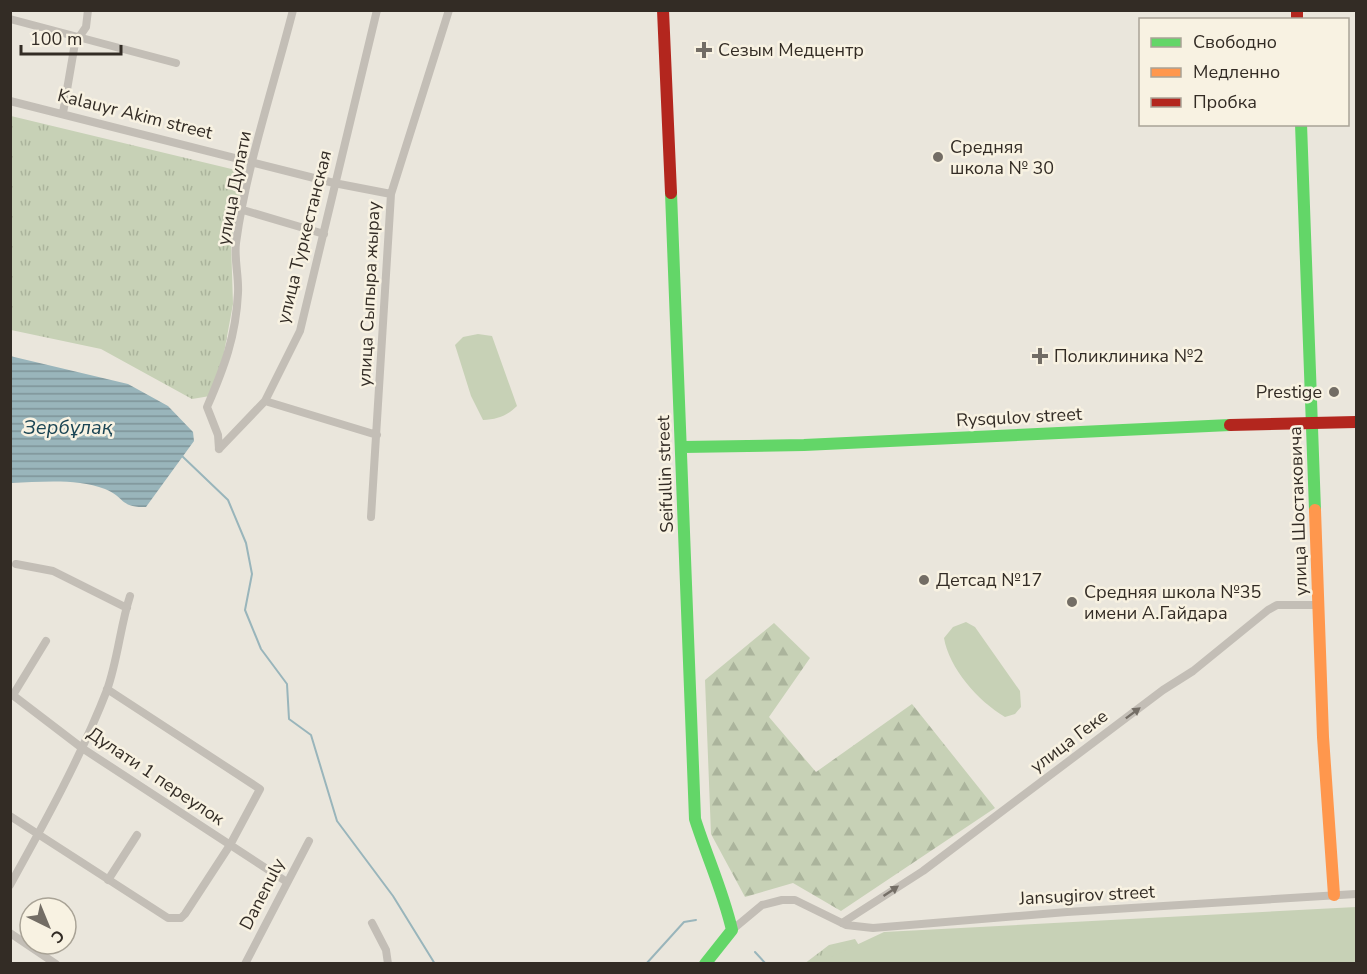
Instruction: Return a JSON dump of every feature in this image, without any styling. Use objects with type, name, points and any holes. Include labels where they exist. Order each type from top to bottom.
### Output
[{"type":"street","points":[[63,113],[73,51],[86,27],[88,10]]},
{"type":"street","name":"улица Дулати","points":[[219,449],[218,435],[207,407],[231,350],[239,288],[236,245],[254,161],[293,10]]},
{"type":"street","name":"улица Туркестанская","points":[[219,449],[265,401],[300,331],[377,10]]},
{"type":"street","name":"улица Сыпыра жырау","points":[[371,517],[391,194],[449,10]]},
{"type":"street","name":"Seifullin street","points":[[663,10],[683,447],[690,736],[695,819],[708,860],[723,891],[732,930]]},
{"type":"street","points":[[10,19],[81,35],[176,63]]},
{"type":"street","name":"Kalauyr Akim street","points":[[10,101],[334,183],[391,194]]},
{"type":"street","name":"улица Шостаковича","points":[[1301,126],[1322,728],[1335,896]]},
{"type":"street","points":[[243,210],[324,234]]},
{"type":"street","points":[[265,401],[377,435]]},
{"type":"street","name":"Rysqulov street","points":[[683,447],[815,445],[1312,421],[1356,422]]},
{"type":"street","points":[[16,564],[53,571],[127,608]]},
{"type":"street","points":[[10,885],[82,748],[107,689],[118,656],[130,596]]},
{"type":"street","name":"улица Геке","points":[[843,923],[923,871],[1163,690],[1193,671],[1268,610],[1277,605],[1319,605]]},
{"type":"street","points":[[12,694],[46,642]]},
{"type":"street","points":[[10,816],[168,918],[181,918],[185,914],[259,795],[257,785],[107,689]]},
{"type":"street","name":"Дулати 1 переулок","points":[[12,694],[82,748],[287,882]]},
{"type":"street","points":[[108,880],[137,836]]},
{"type":"street","name":"Danenuly","points":[[245,963],[309,841]]},
{"type":"street","name":"Jansugirov street","points":[[732,930],[762,905],[782,900],[795,900],[843,923],[873,928],[1056,912],[1356,894]]},
{"type":"street","points":[[372,923],[386,950],[388,963]]},
{"type":"street","points":[[705,963],[732,930]]},
{"type":"street","points":[[10,933],[56,963]]},
{"type":"green space","points":[[11,116],[244,172],[231,243],[233,304],[223,358],[210,396],[192,399],[101,349],[11,330]]},
{"type":"green space","points":[[478,334],[492,336],[517,406],[493,419],[483,420],[471,396],[455,345],[463,337]]},
{"type":"green space","points":[[966,622],[975,627],[1020,691],[1021,707],[1015,714],[1005,717],[985,702],[966,683],[952,661],[944,638],[953,627]]},
{"type":"green space","points":[[774,623],[810,658],[769,717],[816,772],[912,704],[995,808],[841,911],[793,883],[745,897],[711,834],[705,680]]},
{"type":"green space","points":[[1356,907],[1356,963],[818,963],[884,932]]},
{"type":"green space","points":[[855,939],[870,963],[804,964],[829,945]]},
{"type":"water","name":"Зербұлақ","points":[[10,356],[128,384],[168,406],[193,432],[194,441],[146,507],[131,506],[105,489],[82,483],[11,483]]},
{"type":"waterway","points":[[182,456],[228,500],[246,543],[252,574],[245,610],[261,649],[287,684],[289,719],[311,735],[337,821],[393,896],[435,964]]},
{"type":"waterway","points":[[646,964],[684,922],[696,920]]},
{"type":"waterway","points":[[755,952],[766,964]]},
{"type":"traffic: fast","points":[[1301,126],[1315,510]]},
{"type":"traffic: fast","points":[[671,193],[695,819],[732,930],[705,964]]},
{"type":"traffic: fast","points":[[683,447],[804,445],[1230,425]]},
{"type":"traffic: slow","points":[[1315,510],[1323,737],[1334,895]]},
{"type":"traffic: jam","points":[[663,10],[671,193]]},
{"type":"traffic: jam","points":[[1297,10],[1297,18]]},
{"type":"traffic: jam","points":[[1230,425],[1356,422]]},
{"type":"place","name":"Сезым Медцентр","points":[[704,50]]},
{"type":"place","name":"Средняя школа № 30","points":[[938,157]]},
{"type":"place","name":"Поликлиника №2","points":[[1040,356]]},
{"type":"place","name":"Prestige","points":[[1334,392]]},
{"type":"place","name":"Детсад №17","points":[[924,580]]},
{"type":"place","name":"Средняя школа №35 имени А.Гайдара","points":[[1072,602]]}]
